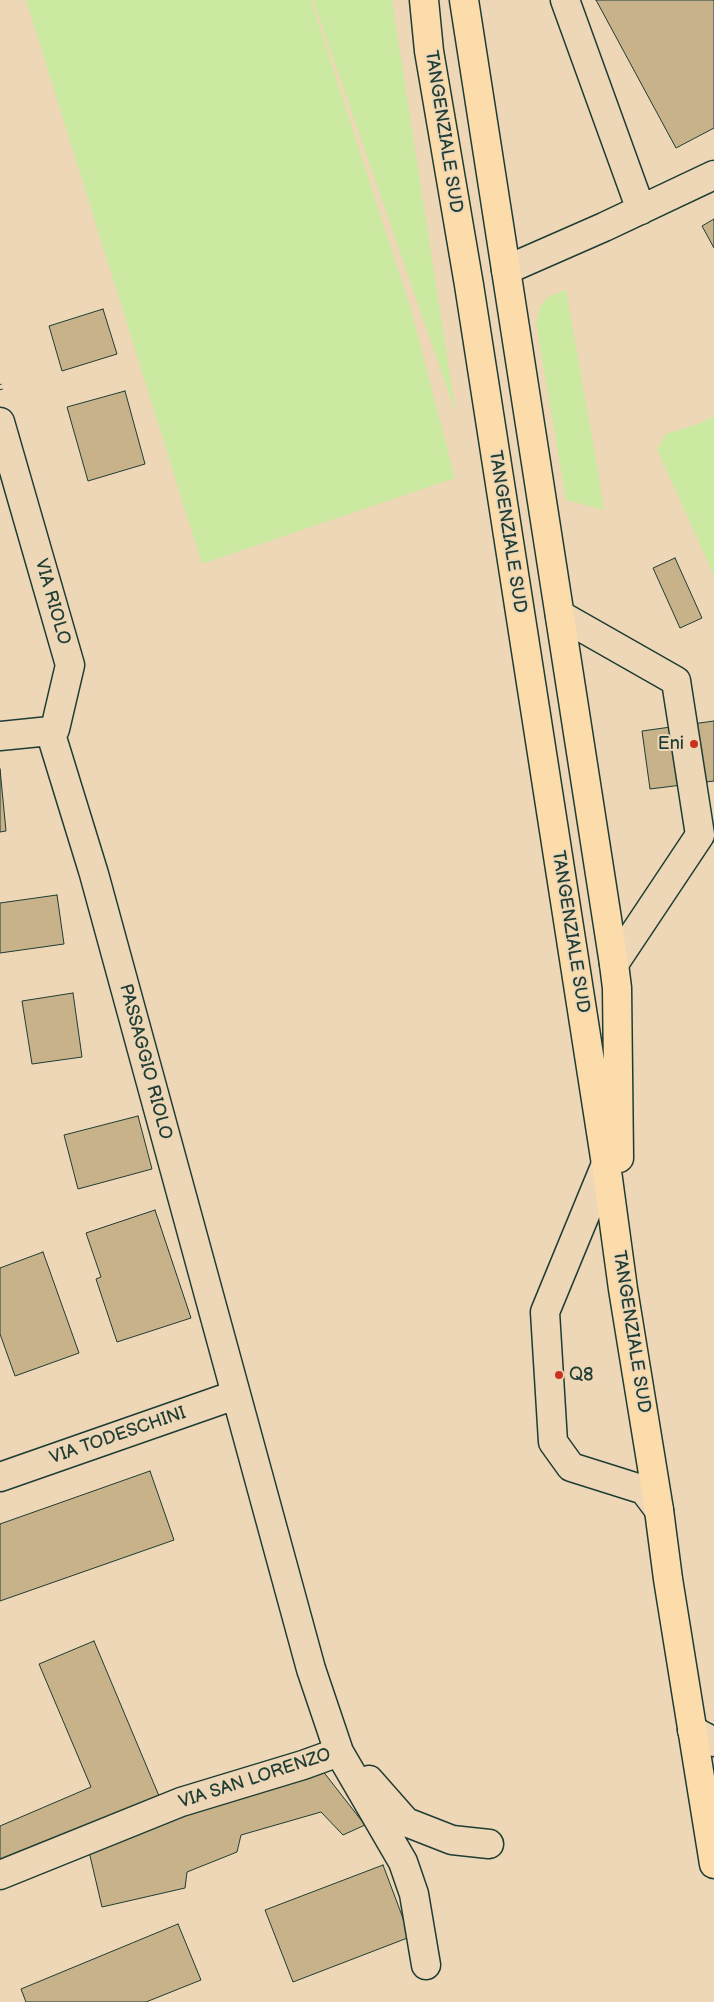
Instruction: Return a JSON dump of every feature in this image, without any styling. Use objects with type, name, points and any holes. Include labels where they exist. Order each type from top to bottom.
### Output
[{"type":"highway","name":"TANGENZIALE SUD","points":[[424,0],[429,51],[469,285],[606,1164],[623,1289],[659,1510],[668,1580],[703,1736],[714,1864]]},
{"type":"highway","points":[[464,0],[617,988],[623,1289]]},
{"type":"street","points":[[565,0],[641,210]]},
{"type":"street","points":[[506,270],[641,210],[714,175]]},
{"type":"street","name":"VIA RIOLO","points":[[0,422],[70,665],[55,729],[50,731]]},
{"type":"street","points":[[560,615],[676,681],[700,835],[614,964]]},
{"type":"street","points":[[0,736],[50,731]]},
{"type":"street","name":"PASSAGGIO RIOLO","points":[[50,731],[94,874],[311,1670],[339,1752],[403,1862],[414,1894],[426,1965]]},
{"type":"street","points":[[606,1164],[545,1312],[553,1442],[571,1467],[644,1490],[659,1510]]},
{"type":"street","name":"VIA TODESCHINI","points":[[0,1477],[235,1395]]},
{"type":"street","name":"VIA SAN LORENZO","points":[[0,1875],[181,1802],[303,1765],[339,1752],[350,1760],[406,1822],[452,1840],[488,1844]]},
{"type":"green space","points":[[26,0],[311,0],[411,310],[455,478],[202,564]]},
{"type":"green space","points":[[313,0],[392,0],[456,414]]},
{"type":"green space","points":[[566,290],[604,510],[566,500],[536,323],[540,307],[545,300],[552,295]]},
{"type":"green space","points":[[714,416],[714,576],[657,449],[666,434],[701,423]]},
{"type":"building","points":[[596,0],[714,0],[714,128],[676,148]]},
{"type":"building","points":[[714,219],[714,248],[702,226]]},
{"type":"building","points":[[103,309],[117,354],[62,371],[49,326]]},
{"type":"building","points":[[125,391],[145,464],[88,481],[67,407]]},
{"type":"building","points":[[675,558],[702,618],[680,628],[653,568]]},
{"type":"building","points":[[714,721],[714,781],[650,789],[642,731]]},
{"type":"building","points":[[0,769],[6,831],[0,832]]},
{"type":"building","points":[[57,895],[64,944],[0,953],[0,903]]},
{"type":"building","points":[[73,993],[82,1057],[32,1064],[22,1001]]},
{"type":"building","points":[[138,1116],[152,1169],[78,1189],[64,1135]]},
{"type":"building","points":[[155,1210],[191,1318],[117,1342],[96,1279],[101,1277],[86,1233]]},
{"type":"building","points":[[43,1252],[79,1353],[15,1376],[0,1334],[0,1268]]},
{"type":"building","points":[[150,1471],[174,1540],[0,1601],[0,1524]]},
{"type":"building","points":[[94,1641],[162,1803],[0,1871],[0,1826],[91,1787],[39,1664]]},
{"type":"building","points":[[322,1770],[365,1825],[343,1835],[321,1812],[241,1835],[237,1852],[187,1872],[185,1888],[102,1907],[87,1843]]},
{"type":"building","points":[[383,1865],[410,1937],[293,1982],[265,1910]]},
{"type":"building","points":[[178,1924],[201,1980],[146,2002],[26,2002],[21,1989]]},
{"type":"place","name":"Eni","points":[[694,744]]},
{"type":"place","name":"Q8","points":[[559,1375]]}]
